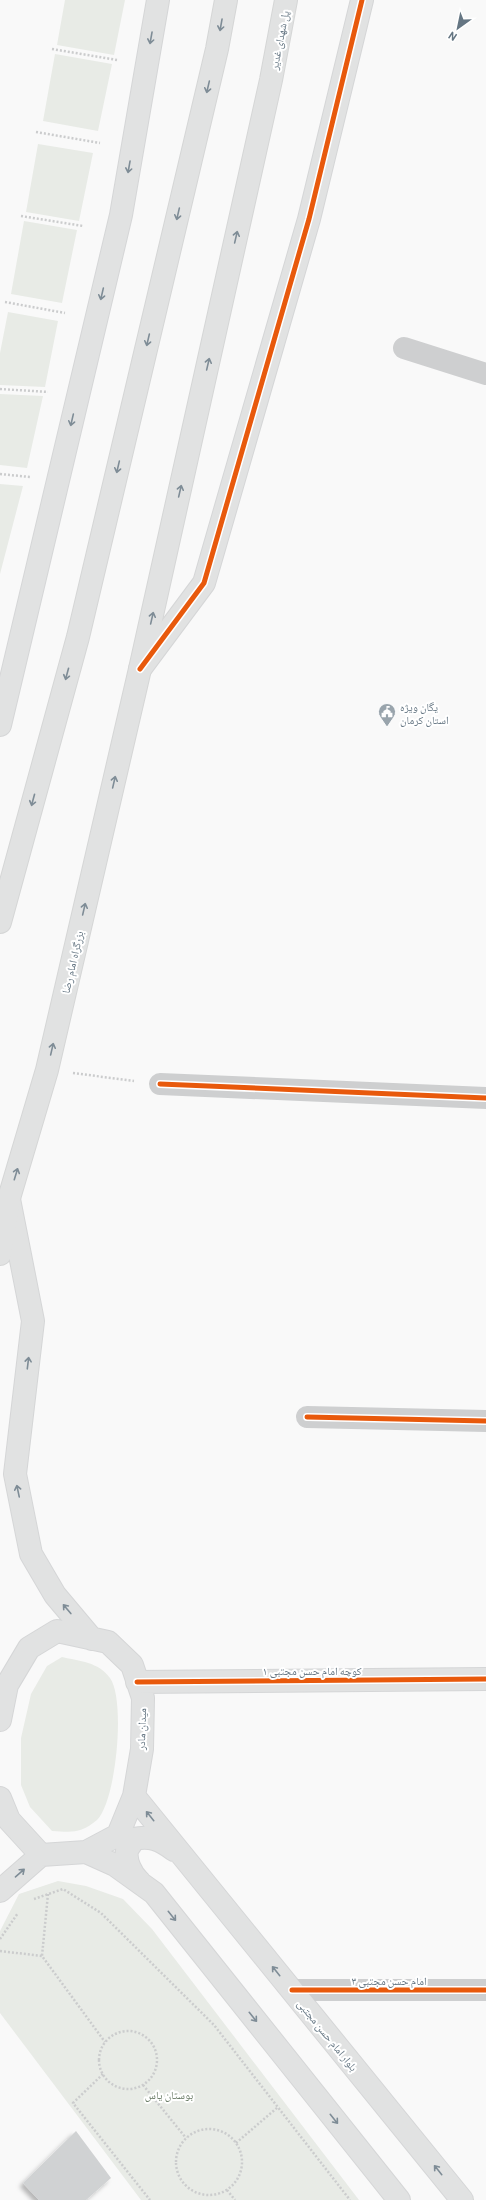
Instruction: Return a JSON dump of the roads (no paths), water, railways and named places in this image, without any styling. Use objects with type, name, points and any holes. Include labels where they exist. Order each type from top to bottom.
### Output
[{"type":"main road","points":[[0,725],[120,216],[158,0]]},
{"type":"main road","points":[[0,922],[78,637],[217,49],[226,0]]},
{"type":"main road","name":"پل شهدای غدیر","points":[[140,669],[271,80],[286,0]]},
{"type":"main road","points":[[140,669],[204,583],[309,219],[362,0]]},
{"type":"main road","name":"بزرگراه امام رضا","points":[[0,1254],[9,1198],[47,1070],[140,669]]},
{"type":"main road","points":[[9,1198],[33,1321],[15,1474],[31,1554],[55,1595],[92,1639]]},
{"type":"main road","name":"میدان مادر","points":[[0,1720],[7,1685],[29,1648],[57,1631],[108,1642],[132,1665],[142,1698],[142,1742],[134,1796],[118,1835],[86,1852],[41,1855]]},
{"type":"main road","name":"کوچه امام حسن مجتبی ۱","points":[[137,1682],[486,1679]]},
{"type":"main road","name":"بلوار امام حسن مجتبی","points":[[134,1796],[462,2200]]},
{"type":"main road","points":[[0,1798],[9,1820],[41,1855],[0,1891]]},
{"type":"main road","points":[[187,1862],[164,1842],[153,1837],[134,1839],[127,1851],[129,1864],[134,1876],[154,1893],[399,2200]]},
{"type":"main road","points":[[86,1852],[115,1864],[154,1893]]},
{"type":"street","points":[[404,348],[486,374]]},
{"type":"street","points":[[160,1084],[486,1098]]},
{"type":"street","points":[[307,1417],[486,1421]]},
{"type":"street","name":"امام حسن مجتبی ۳","points":[[292,1990],[486,1990]]},
{"type":"place","name":"یگان ویژه استان کرمان","points":[[387,727]]},
{"type":"park label","name":"بوستان یاس","points":[[169,2094]]}]
